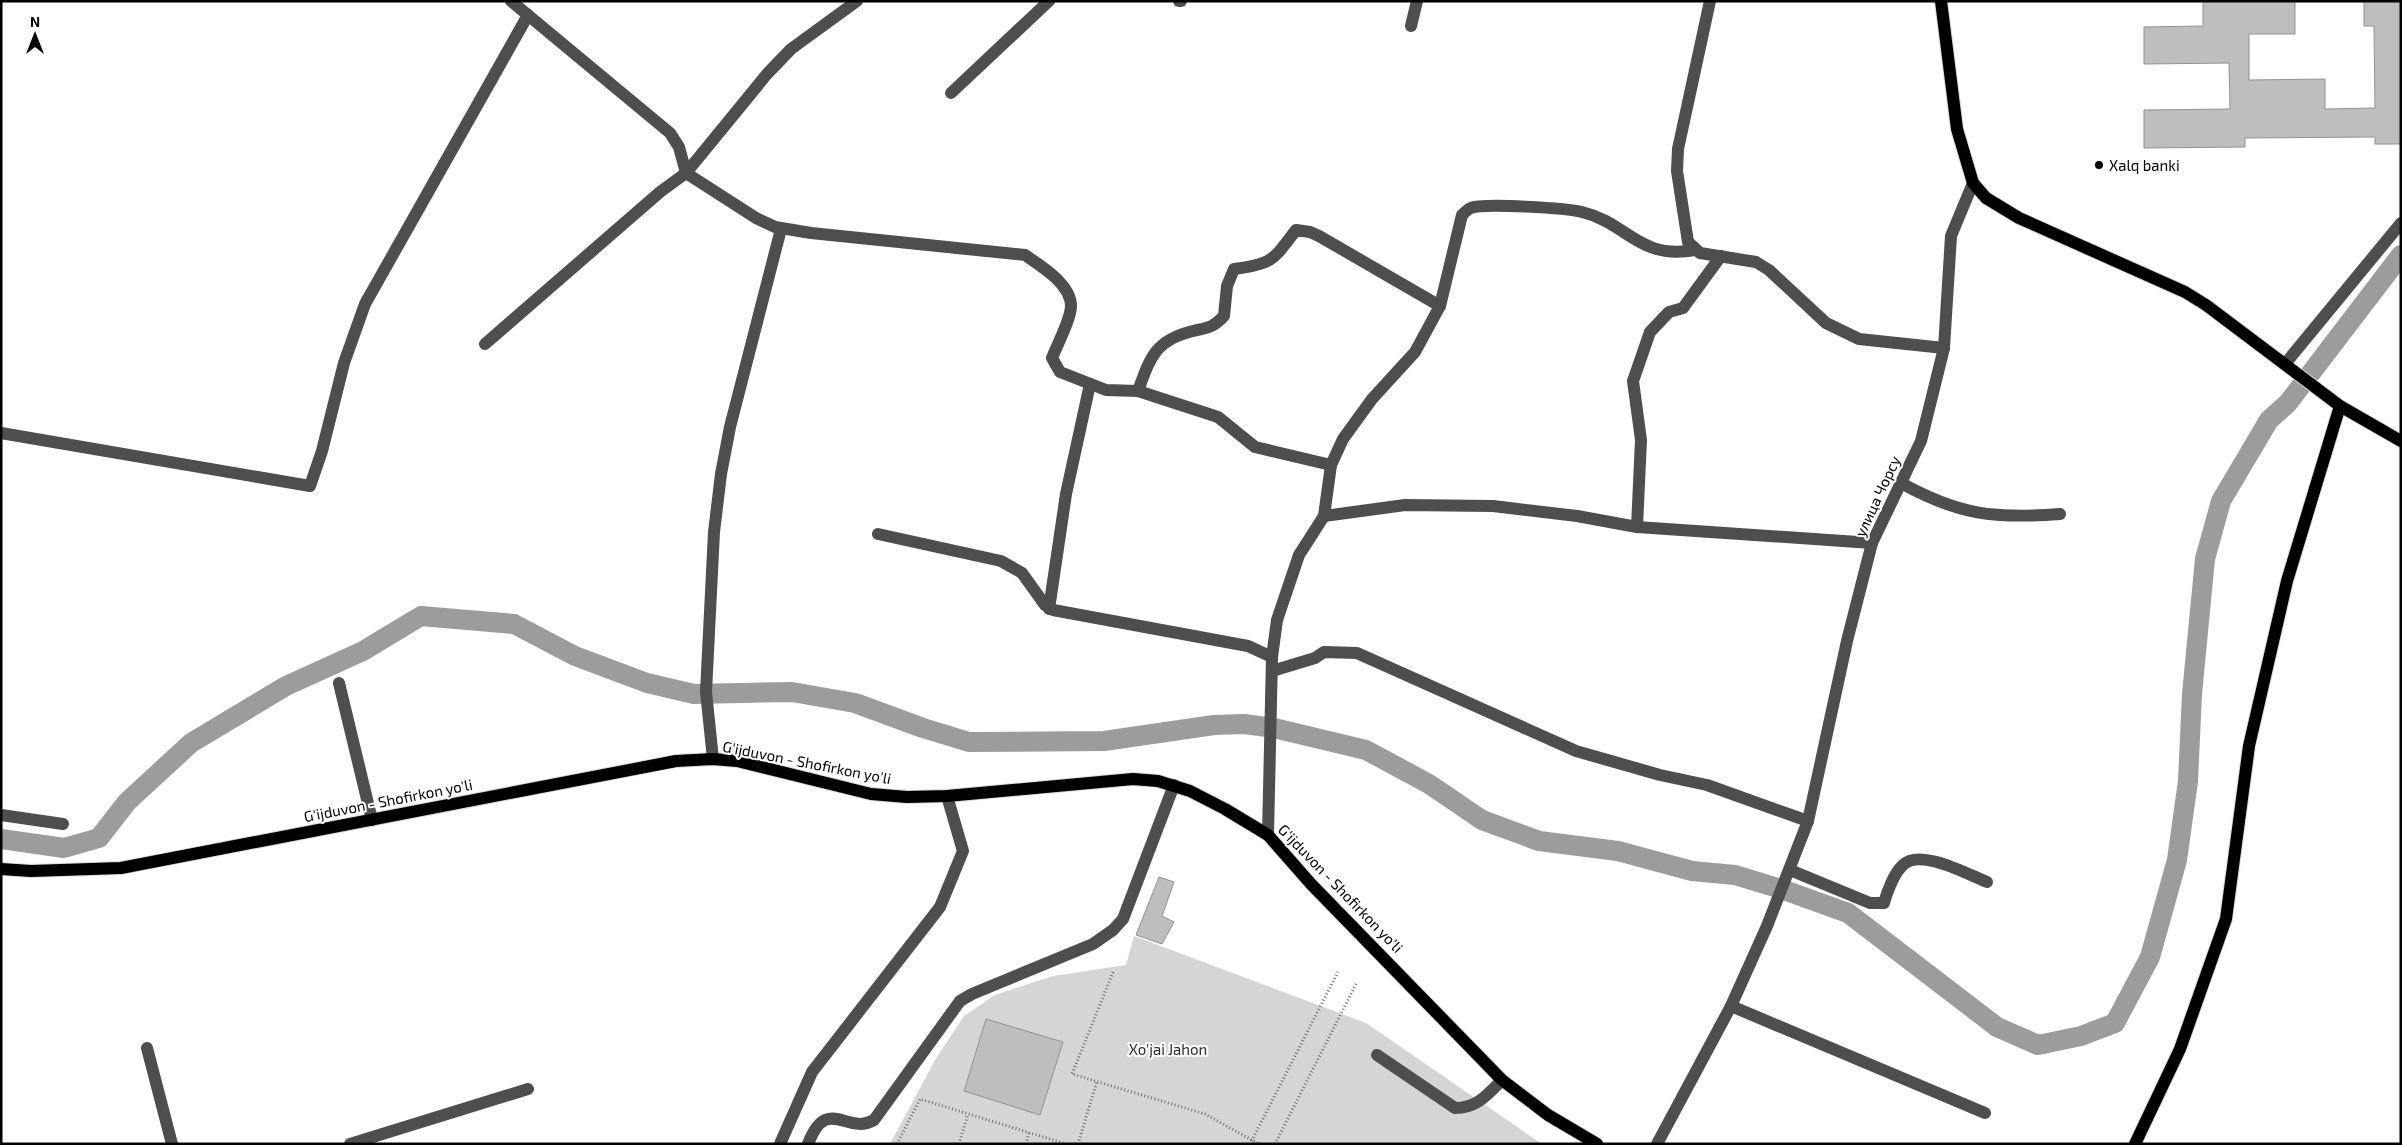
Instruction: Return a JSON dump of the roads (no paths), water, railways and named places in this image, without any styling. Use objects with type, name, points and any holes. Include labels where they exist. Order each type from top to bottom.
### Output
[{"type":"main road","points":[[1941,1],[1957,129],[1973,182],[1986,198],[2019,218],[2185,292],[2340,406],[2401,441]]},
{"type":"main road","points":[[2135,1144],[2180,1048],[2226,919],[2249,746],[2287,581],[2340,406]]},
{"type":"main road","name":"G'ijduvon - Shofirkon yo'li","points":[[1,869],[31,871],[120,868],[654,764],[713,759],[755,765],[871,794],[947,796],[1133,779],[1158,781],[1174,785],[1208,799],[1268,835],[1311,884],[1502,1080],[1548,1115],[1597,1144]]},
{"type":"street","points":[[511,1],[670,133],[679,147],[686,173],[756,218],[781,228],[1025,255],[1045,268],[1070,295],[1071,308],[1052,358],[1060,372],[1106,390],[1138,391],[1218,416],[1255,447],[1331,465]]},
{"type":"street","points":[[485,344],[660,192],[686,173],[791,49],[857,1]]},
{"type":"street","points":[[951,93],[1049,1]]},
{"type":"street","points":[[1411,26],[1417,1]]},
{"type":"street","points":[[1695,250],[1686,238],[1678,160],[1710,1]]},
{"type":"street","points":[[1,433],[310,486],[322,451],[344,363],[365,304],[528,15]]},
{"type":"street","name":"улица Чорсу","points":[[1657,1144],[1731,1006],[1767,926],[1808,821],[1847,641],[1872,543],[1921,441],[1944,348],[1951,236],[1973,182]]},
{"type":"street","points":[[1268,835],[1272,657],[1277,620],[1299,555],[1324,516],[1331,465],[1343,439],[1372,398],[1415,352],[1440,306],[1462,216],[1469,208],[1487,205],[1582,211],[1653,250],[1680,253],[1695,250],[1756,262],[1769,270],[1826,323],[1858,339],[1944,348]]},
{"type":"street","points":[[2285,364],[2401,223]]},
{"type":"street","points":[[713,759],[706,698],[714,532],[721,474],[730,427],[781,228]]},
{"type":"street","points":[[1138,391],[1151,355],[1165,342],[1191,331],[1212,328],[1224,316],[1227,286],[1234,269],[1262,266],[1275,257],[1296,230],[1310,232],[1319,236],[1440,306]]},
{"type":"street","points":[[1637,528],[1641,440],[1633,381],[1650,332],[1669,312],[1683,308],[1721,256]]},
{"type":"street","points":[[1049,608],[1066,494],[1090,384]]},
{"type":"street","points":[[1901,483],[1934,501],[1994,517],[2060,514]]},
{"type":"street","points":[[1324,516],[1405,505],[1493,506],[1576,516],[1637,528],[1872,543]]},
{"type":"street","points":[[878,534],[1000,561],[1022,573],[1049,608],[1130,625],[1248,646],[1272,657]]},
{"type":"street","points":[[1272,671],[1315,658],[1324,652],[1357,653],[1576,751],[1660,775],[1706,785],[1808,821]]},
{"type":"street","points":[[339,684],[372,820]]},
{"type":"street","points":[[808,1144],[816,1126],[823,1121],[833,1119],[864,1124],[874,1120],[964,998],[1087,947],[1118,926],[1174,785]]},
{"type":"street","points":[[780,1144],[812,1072],[940,907],[963,851],[947,796]]},
{"type":"street","points":[[1,815],[63,824]]},
{"type":"street","points":[[1787,876],[1870,903],[1884,903],[1902,865],[1914,859],[1928,859],[1987,882]]},
{"type":"street","points":[[1731,1006],[1985,1113]]},
{"type":"street","points":[[147,1048],[172,1144]]},
{"type":"street","points":[[1377,1055],[1455,1108],[1469,1108],[1502,1080]]},
{"type":"street","points":[[350,1144],[528,1089]]},
{"type":"waterway","points":[[1,839],[64,848],[99,838],[127,802],[191,743],[286,686],[363,651],[421,616],[514,624],[575,656],[647,683],[694,694],[792,692],[855,703],[923,728],[969,742],[1104,741],[1214,725],[1244,724],[1274,728],[1366,750],[1429,784],[1482,820],[1539,841],[1618,851],[1692,871],[1735,875],[1848,913],[1997,1027],[2038,1045],[2081,1036],[2115,1023],[2150,957],[2177,860],[2188,781],[2192,694],[2205,559],[2221,501],[2269,420],[2288,403],[2401,255]]},
{"type":"place","name":"Xalq banki","points":[[2099,165]]},
{"type":"park label","name":"Xo'jai Jahon","points":[[1168,1049]]}]
